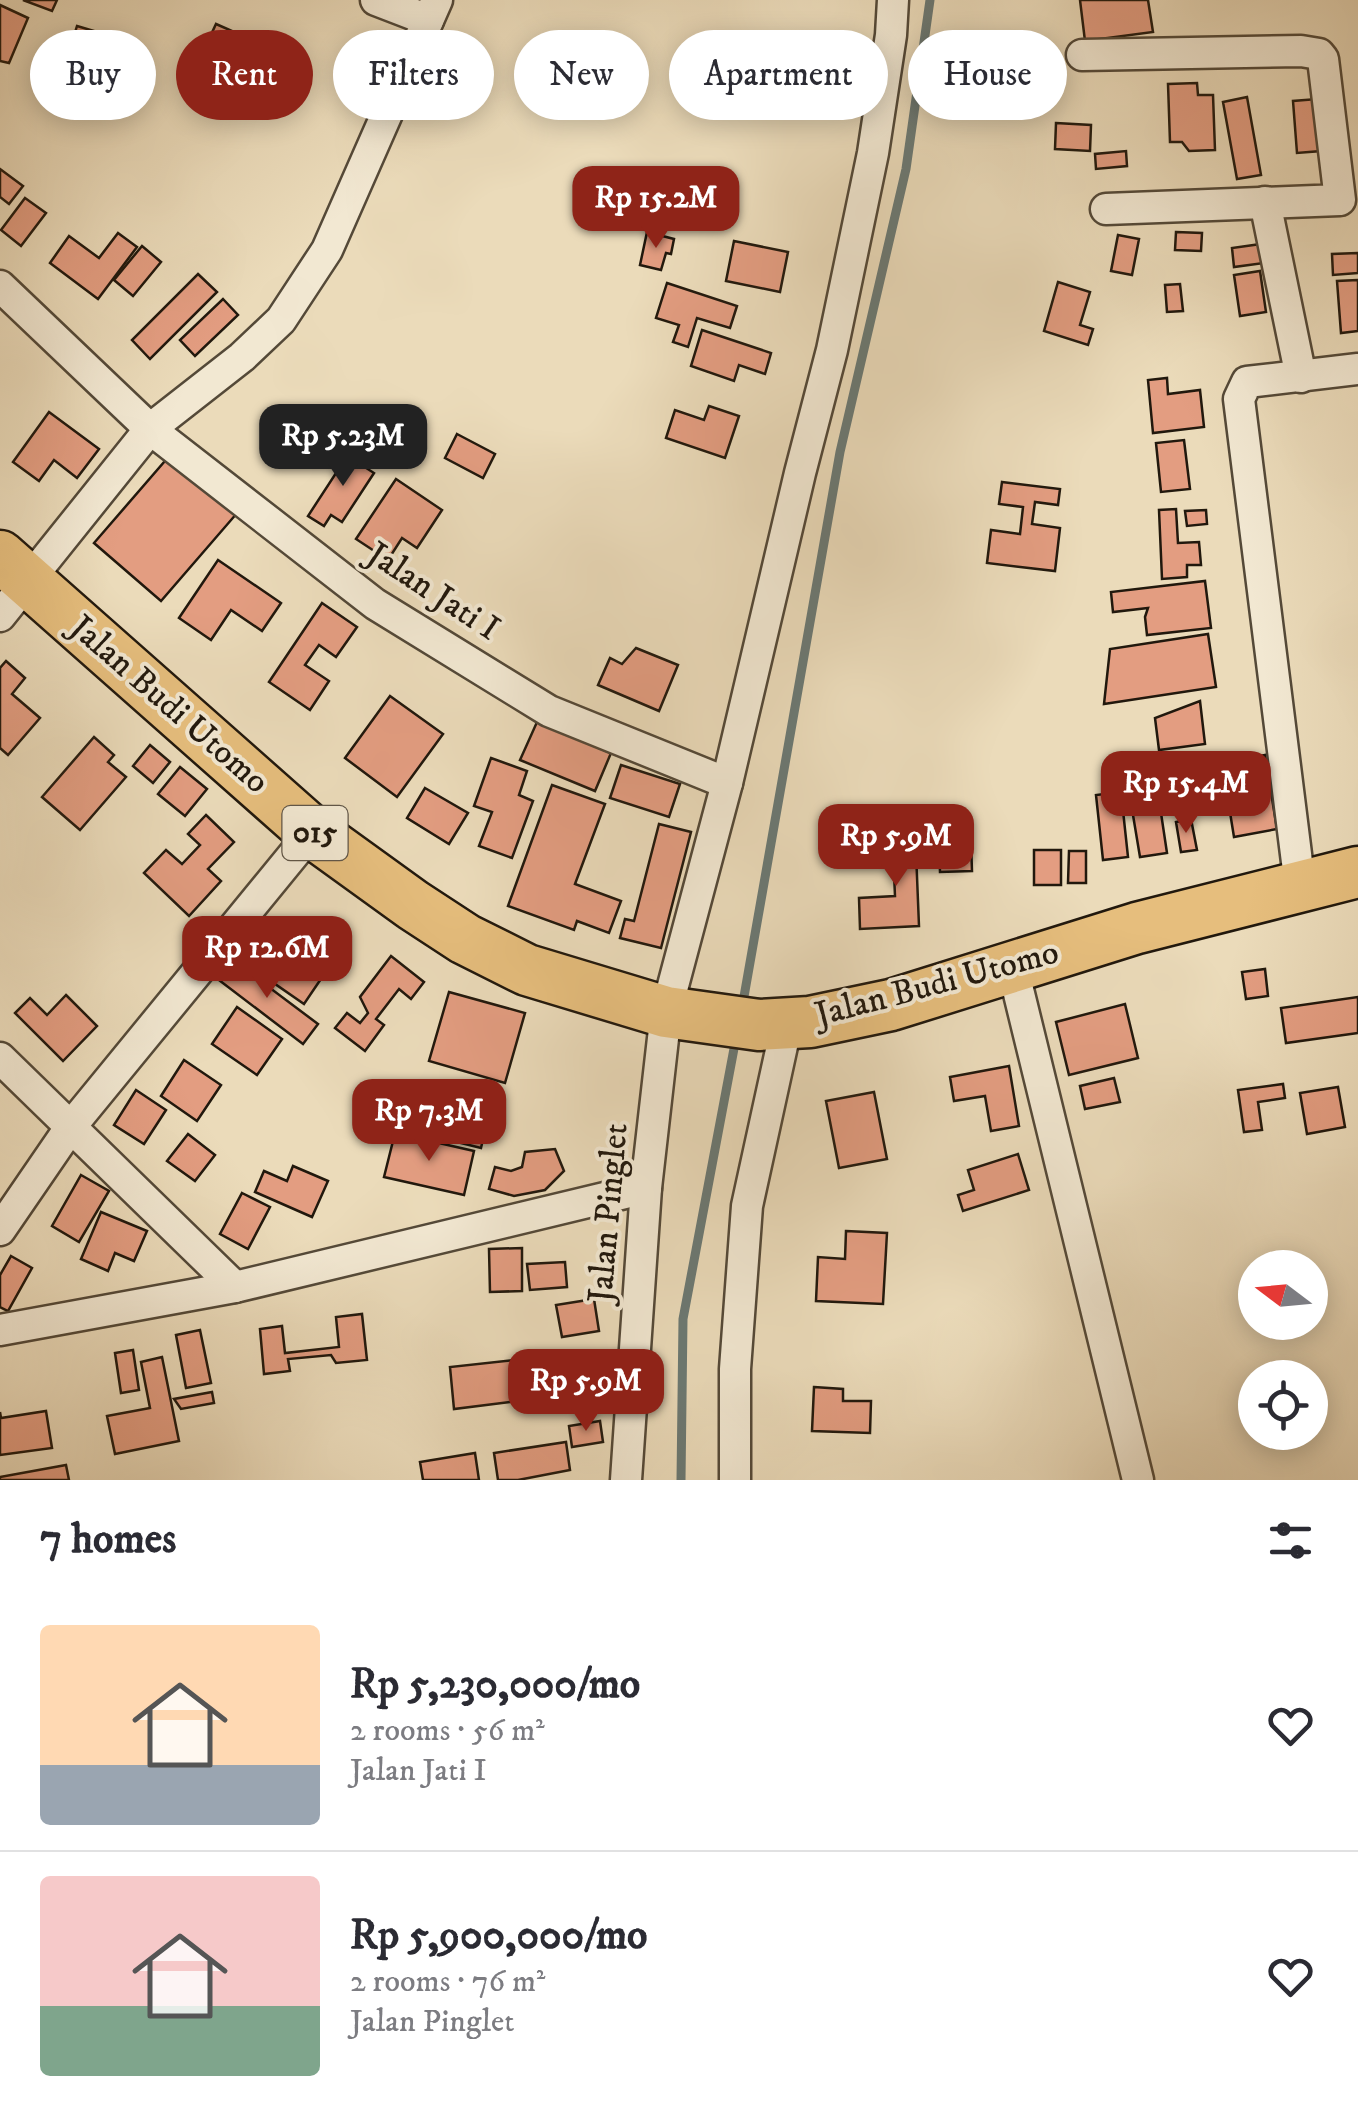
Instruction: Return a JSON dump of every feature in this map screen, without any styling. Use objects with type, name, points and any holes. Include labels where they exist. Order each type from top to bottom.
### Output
[{"type":"main road","name":"Jalan Budi Utomo","points":[[10,585],[312,832],[412,905],[465,939],[527,970],[676,1014],[773,1024],[810,1022],[891,1005],[1137,928],[1358,872]]},
{"type":"street","points":[[10,585],[150,430],[242,358],[281,320],[306,286],[327,250],[433,10],[376,0]]},
{"type":"street","name":"Jalan Pinglet","points":[[626,1480],[646,1188],[676,1014],[727,783],[832,350],[873,153],[892,35],[892,0]]},
{"type":"street","points":[[1082,55],[1301,51],[1319,54],[1324,59],[1349,201],[1106,210]]},
{"type":"street","points":[[1265,202],[1300,376]]},
{"type":"street","name":"Jalan Jati I","points":[[0,286],[150,430],[375,604],[549,711],[727,783]]},
{"type":"street","points":[[1300,886],[1239,399],[1247,382],[1358,369]]},
{"type":"street","points":[[0,1230],[72,1125],[312,832]]},
{"type":"street","points":[[1012,965],[1138,1480]]},
{"type":"street","points":[[735,1480],[735,1369],[747,1206],[773,1024]]},
{"type":"street","points":[[0,1058],[236,1286]]},
{"type":"street","points":[[0,1330],[236,1286],[646,1188]]},
{"type":"building","points":[[23,0],[57,0],[52,11]]},
{"type":"building","points":[[1080,0],[1148,0],[1153,32],[1085,41]]},
{"type":"building","points":[[0,5],[28,18],[9,63],[0,61]]},
{"type":"building","points":[[1197,83],[1198,95],[1213,95],[1215,150],[1189,151],[1182,142],[1170,142],[1168,84]]},
{"type":"building","points":[[1247,97],[1261,175],[1237,179],[1223,102]]},
{"type":"building","points":[[1317,99],[1321,151],[1297,153],[1293,101]]},
{"type":"building","points":[[1056,123],[1091,125],[1090,151],[1055,149]]},
{"type":"building","points":[[1126,151],[1127,166],[1096,169],[1095,154]]},
{"type":"building","points":[[0,169],[23,186],[9,204],[0,197]]},
{"type":"building","points":[[25,198],[46,213],[21,246],[1,230]]},
{"type":"building","points":[[647,232],[674,239],[671,254],[666,253],[661,270],[640,265]]},
{"type":"building","points":[[1176,232],[1202,233],[1201,251],[1175,250]]},
{"type":"building","points":[[118,233],[137,247],[98,299],[50,263],[69,236],[99,258]]},
{"type":"building","points":[[1118,235],[1139,239],[1132,275],[1111,271]]},
{"type":"building","points":[[734,241],[788,252],[780,292],[726,281]]},
{"type":"building","points":[[1261,244],[1264,263],[1234,267],[1232,248]]},
{"type":"building","points":[[142,246],[161,262],[133,296],[114,280]]},
{"type":"building","points":[[1358,253],[1358,273],[1333,275],[1332,254]]},
{"type":"building","points":[[1260,271],[1266,312],[1240,316],[1234,275]]},
{"type":"building","points":[[198,274],[217,292],[150,359],[132,340]]},
{"type":"building","points":[[1358,280],[1358,331],[1341,333],[1337,281]]},
{"type":"building","points":[[1058,282],[1090,292],[1080,325],[1093,329],[1088,345],[1044,331]]},
{"type":"building","points":[[667,283],[737,306],[730,328],[697,318],[688,347],[673,342],[679,325],[656,318]]},
{"type":"building","points":[[1180,284],[1183,311],[1167,312],[1165,285]]},
{"type":"building","points":[[223,299],[238,315],[195,356],[180,340]]},
{"type":"building","points":[[702,330],[771,353],[765,374],[739,365],[734,381],[691,366]]},
{"type":"building","points":[[1167,378],[1168,394],[1200,390],[1204,427],[1153,433],[1148,380]]},
{"type":"building","points":[[709,406],[739,416],[725,458],[666,438],[675,410],[704,420]]},
{"type":"building","points":[[49,412],[99,449],[77,478],[54,460],[39,481],[13,462]]},
{"type":"building","points":[[457,434],[495,454],[483,478],[445,458]]},
{"type":"building","points":[[1184,440],[1190,489],[1161,492],[1156,443]]},
{"type":"building","points":[[353,447],[366,456],[360,464],[374,473],[342,522],[331,515],[324,526],[308,516]]},
{"type":"building","points":[[171,454],[238,512],[161,601],[94,543]]},
{"type":"building","points":[[396,479],[442,510],[417,548],[402,538],[388,560],[356,539]]},
{"type":"building","points":[[1002,482],[1060,489],[1058,505],[1035,502],[1032,524],[1060,528],[1055,571],[987,563],[991,530],[1020,534],[1023,507],[999,504]]},
{"type":"building","points":[[1176,509],[1178,543],[1199,542],[1201,565],[1187,565],[1187,577],[1162,579],[1159,510]]},
{"type":"building","points":[[1206,510],[1207,524],[1187,526],[1185,511]]},
{"type":"building","points":[[218,560],[281,603],[262,631],[231,610],[211,640],[179,618]]},
{"type":"building","points":[[1205,581],[1211,628],[1147,635],[1148,608],[1113,612],[1111,592]]},
{"type":"building","points":[[322,603],[357,627],[336,657],[319,645],[305,665],[329,681],[310,710],[269,682]]},
{"type":"building","points":[[1208,634],[1216,687],[1104,704],[1110,649]]},
{"type":"building","points":[[636,648],[678,665],[659,711],[598,685],[610,658],[622,664]]},
{"type":"building","points":[[6,661],[25,678],[12,694],[40,718],[8,755],[0,748],[0,668]]},
{"type":"building","points":[[390,696],[443,734],[397,797],[345,758]]},
{"type":"building","points":[[1200,701],[1205,744],[1159,750],[1155,718]]},
{"type":"building","points":[[537,722],[611,753],[595,791],[520,760]]},
{"type":"building","points":[[94,737],[114,755],[108,762],[126,777],[80,830],[42,797]]},
{"type":"building","points":[[150,745],[170,762],[153,783],[133,766]]},
{"type":"building","points":[[1265,755],[1277,829],[1234,837],[1222,763]]},
{"type":"building","points":[[491,758],[527,771],[519,795],[533,801],[512,858],[479,846],[492,812],[474,806]]},
{"type":"building","points":[[621,765],[680,784],[669,817],[610,798]]},
{"type":"building","points":[[180,767],[207,789],[185,816],[158,794]]},
{"type":"building","points":[[552,785],[605,804],[575,884],[621,901],[609,933],[577,921],[574,930],[508,906]]},
{"type":"building","points":[[425,788],[468,813],[449,844],[407,818]]},
{"type":"building","points":[[1121,792],[1128,857],[1103,860],[1096,795]]},
{"type":"building","points":[[1158,793],[1167,853],[1140,857],[1130,797]]},
{"type":"building","points":[[206,815],[234,842],[208,869],[221,881],[189,916],[144,873],[166,850],[182,864],[200,845],[188,834]]},
{"type":"building","points":[[1191,819],[1197,850],[1181,852],[1176,822]]},
{"type":"building","points":[[659,824],[691,832],[661,948],[620,938],[625,919],[634,921]]},
{"type":"building","points":[[915,827],[919,926],[860,929],[859,898],[895,896],[892,828]]},
{"type":"building","points":[[971,841],[972,871],[940,872],[939,842]]},
{"type":"building","points":[[1034,850],[1061,850],[1061,885],[1034,885]]},
{"type":"building","points":[[1069,851],[1086,851],[1086,883],[1068,883]]},
{"type":"building","points":[[278,931],[329,967],[304,1004],[252,968]]},
{"type":"building","points":[[391,956],[424,982],[411,999],[399,989],[376,1019],[384,1025],[365,1051],[335,1028],[347,1013],[360,1023],[368,1013],[360,997]]},
{"type":"building","points":[[230,958],[318,1024],[303,1044],[215,977]]},
{"type":"building","points":[[1265,969],[1268,996],[1246,999],[1242,972]]},
{"type":"building","points":[[449,992],[525,1013],[505,1083],[429,1061]]},
{"type":"building","points":[[66,995],[97,1026],[63,1061],[15,1013],[30,998],[47,1015]]},
{"type":"building","points":[[1358,997],[1358,1033],[1286,1043],[1281,1008]]},
{"type":"building","points":[[1125,1004],[1138,1058],[1069,1075],[1056,1022]]},
{"type":"building","points":[[237,1007],[282,1039],[257,1075],[212,1044]]},
{"type":"building","points":[[184,1060],[221,1085],[197,1121],[161,1096]]},
{"type":"building","points":[[1009,1066],[1019,1126],[991,1131],[985,1096],[954,1101],[950,1077]]},
{"type":"building","points":[[1114,1078],[1120,1102],[1085,1109],[1080,1086]]},
{"type":"building","points":[[435,1083],[493,1096],[481,1148],[441,1138],[449,1102],[432,1098]]},
{"type":"building","points":[[1283,1084],[1285,1098],[1258,1102],[1262,1130],[1244,1132],[1238,1090]]},
{"type":"building","points":[[1338,1087],[1345,1127],[1307,1134],[1300,1093]]},
{"type":"building","points":[[136,1090],[166,1110],[144,1144],[114,1125]]},
{"type":"building","points":[[874,1092],[887,1159],[839,1168],[826,1101]]},
{"type":"building","points":[[395,1133],[474,1151],[464,1195],[384,1177]]},
{"type":"building","points":[[188,1134],[215,1155],[195,1181],[167,1161]]},
{"type":"building","points":[[555,1149],[564,1171],[545,1190],[514,1196],[489,1189],[495,1167],[511,1171],[522,1167],[525,1152]]},
{"type":"building","points":[[1018,1154],[1029,1190],[963,1211],[958,1195],[974,1190],[968,1170]]},
{"type":"building","points":[[293,1166],[328,1181],[312,1217],[255,1192],[264,1171],[287,1181]]},
{"type":"building","points":[[81,1175],[109,1191],[79,1242],[52,1226]]},
{"type":"building","points":[[242,1193],[270,1207],[248,1249],[220,1234]]},
{"type":"building","points":[[101,1212],[147,1231],[134,1261],[115,1253],[108,1271],[81,1259]]},
{"type":"building","points":[[846,1231],[887,1233],[883,1304],[816,1301],[818,1257],[845,1259]]},
{"type":"building","points":[[522,1248],[522,1291],[490,1292],[489,1249]]},
{"type":"building","points":[[11,1256],[32,1268],[8,1311],[0,1307],[0,1275]]},
{"type":"building","points":[[565,1262],[567,1287],[530,1290],[527,1264]]},
{"type":"building","points":[[594,1299],[599,1331],[562,1337],[556,1305]]},
{"type":"building","points":[[362,1314],[367,1360],[336,1363],[331,1355],[288,1359],[290,1371],[264,1374],[260,1329],[282,1326],[285,1353],[339,1347],[336,1317]]},
{"type":"building","points":[[200,1330],[211,1383],[186,1388],[176,1335]]},
{"type":"building","points":[[133,1350],[139,1390],[121,1393],[115,1353]]},
{"type":"building","points":[[162,1357],[179,1441],[115,1454],[107,1416],[150,1408],[141,1362]]},
{"type":"building","points":[[515,1360],[519,1401],[454,1409],[450,1367]]},
{"type":"building","points":[[814,1387],[843,1389],[843,1401],[871,1401],[870,1433],[812,1431]]},
{"type":"building","points":[[212,1392],[214,1403],[181,1409],[174,1399]]},
{"type":"building","points":[[46,1411],[52,1448],[0,1455],[0,1412],[1,1418]]},
{"type":"building","points":[[600,1421],[603,1442],[572,1447],[569,1426]]},
{"type":"building","points":[[566,1442],[570,1470],[498,1480],[494,1453]]},
{"type":"building","points":[[475,1453],[479,1480],[423,1480],[420,1462]]},
{"type":"building","points":[[66,1465],[69,1480],[0,1480],[0,1477]]},
{"type":"waterway","points":[[742,1008],[840,452],[906,169],[930,0]]},
{"type":"waterway","points":[[681,1480],[683,1319],[736,1038]]}]
